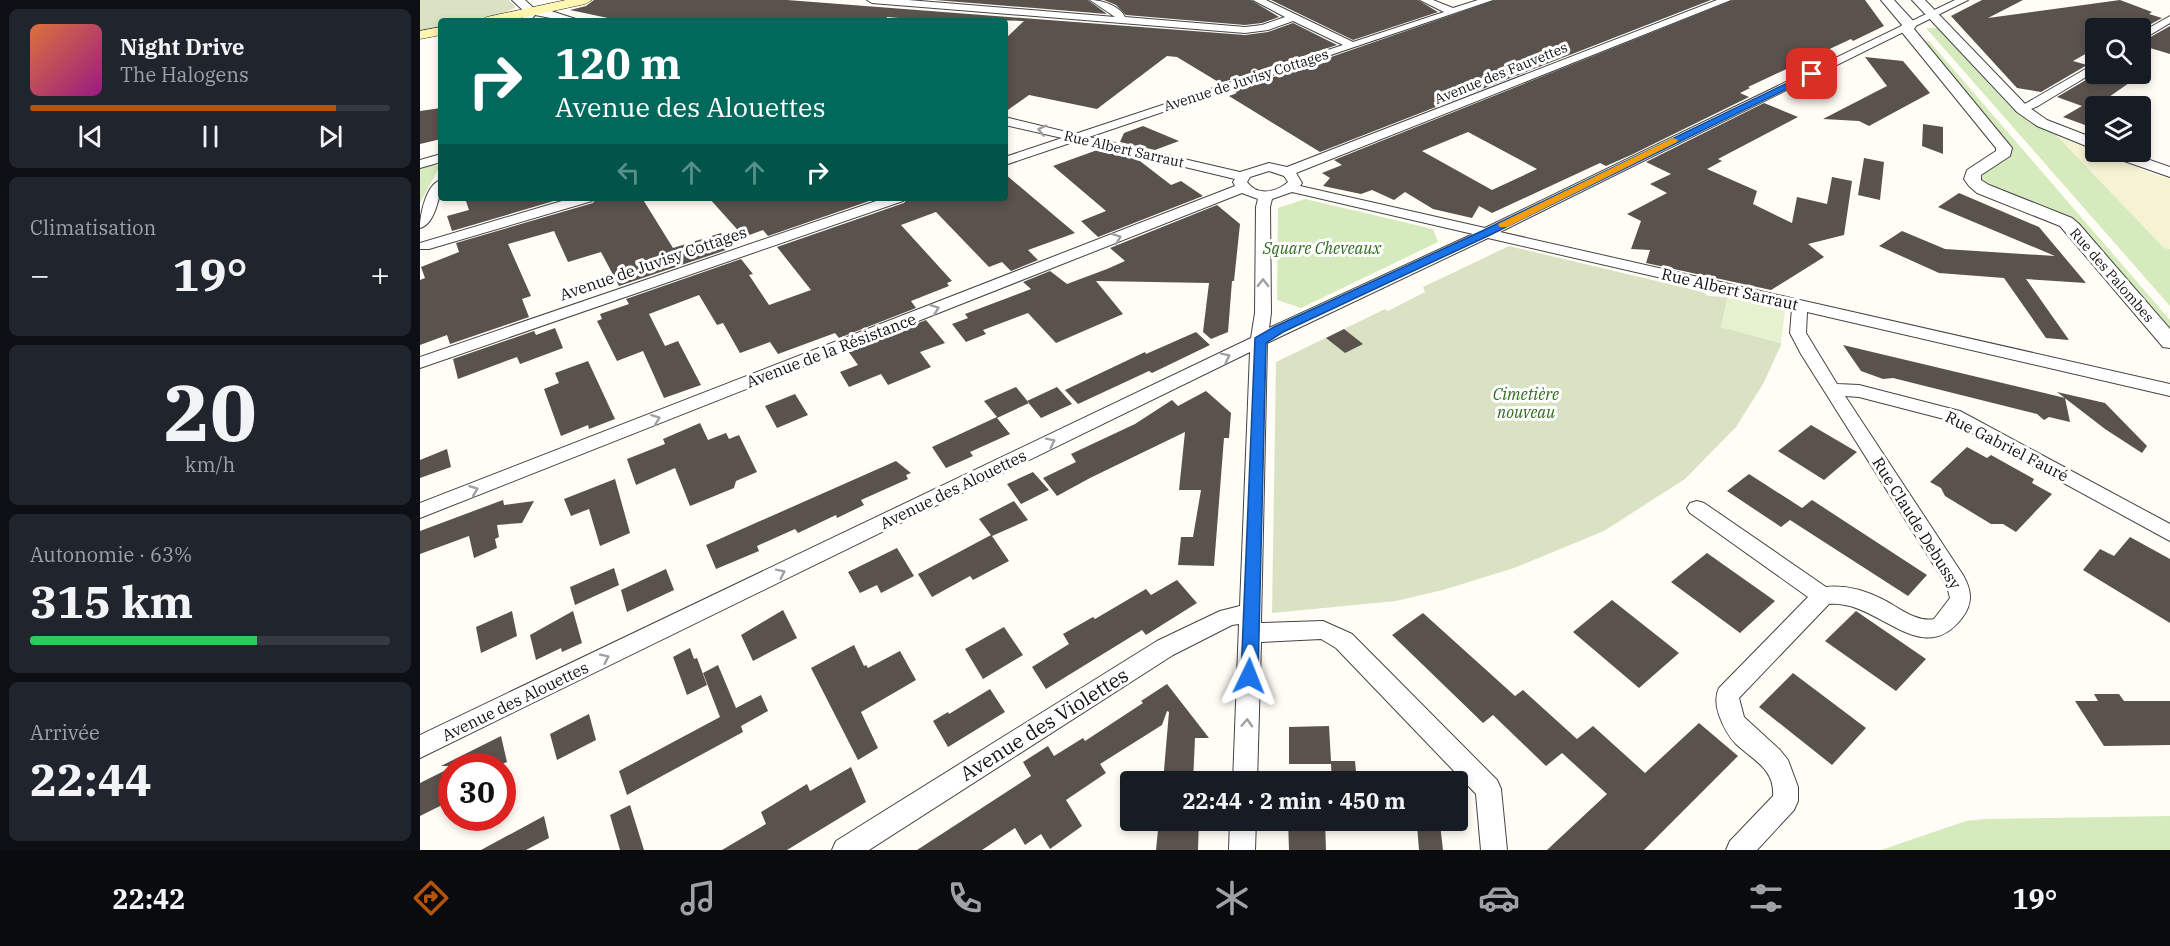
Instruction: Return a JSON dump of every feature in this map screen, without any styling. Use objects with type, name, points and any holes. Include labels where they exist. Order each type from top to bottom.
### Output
[{"type":"main road","points":[[512,18],[528,16],[585,0]]},
{"type":"main road","points":[[420,35],[438,32]]},
{"type":"street","points":[[518,0],[528,16],[548,13],[566,18]]},
{"type":"street","points":[[872,0],[1245,30],[1264,28],[1293,17]]},
{"type":"street","points":[[1095,0],[1120,15],[1121,20]]},
{"type":"street","points":[[1258,0],[1351,45]]},
{"type":"street","points":[[1425,0],[1453,12]]},
{"type":"street","name":"Avenue de Juvisy Cottages","points":[[1008,160],[1488,0]]},
{"type":"street","name":"Avenue des Fauvettes","points":[[1287,172],[1726,0]]},
{"type":"street","name":"Rue des Palombes","points":[[1887,0],[1912,25],[2004,148],[2004,153],[1973,173],[1972,178],[1975,184],[2066,222],[2170,342]]},
{"type":"street","points":[[1918,0],[2022,109],[2042,123],[2085,141]]},
{"type":"street","name":"Avenue des Alouettes","points":[[420,747],[1278,330],[1486,233],[1629,161],[1963,0]]},
{"type":"street","points":[[2151,31],[2170,19]]},
{"type":"street","points":[[2022,109],[2085,73]]},
{"type":"street","name":"Rue Albert Sarraut","points":[[1008,122],[1242,182],[1256,195],[1266,196]]},
{"type":"street","points":[[420,164],[438,159]]},
{"type":"street","points":[[2142,162],[2170,172]]},
{"type":"street","name":"Avenue de la Résistance","points":[[420,512],[1242,182],[1252,170],[1269,167],[1287,172]]},
{"type":"street","points":[[1245,771],[1259,341],[1263,313],[1263,207],[1266,196],[1291,188],[1295,182],[1287,172]]},
{"type":"street","name":"Rue Albert Sarraut","points":[[1291,188],[2170,390]]},
{"type":"street","points":[[420,224],[438,190]]},
{"type":"street","points":[[421,248],[577,201]]},
{"type":"street","name":"Avenue de Juvisy Cottages","points":[[420,363],[889,201]]},
{"type":"street","name":"Rue Claude Debussy","points":[[1800,305],[1798,333],[1956,581],[1962,595],[1960,606],[1938,628],[1922,630],[1903,622],[1880,605],[1848,593],[1836,592],[1823,596]]},
{"type":"street","name":"Rue Gabriel Fauré","points":[[1833,390],[1859,391],[1954,415],[2170,533]]},
{"type":"street","points":[[1697,508],[1823,596],[1726,695],[1727,712],[1736,730],[1772,757],[1785,783],[1785,801],[1739,850]]},
{"type":"street","name":"Avenue des Violettes","points":[[845,850],[1165,648],[1228,616],[1251,623]]},
{"type":"street","points":[[1251,623],[1323,630],[1344,640],[1488,789],[1494,850]]},
{"type":"street","points":[[1242,850],[1243,831]]},
{"type":"shaded area","points":[[2056,135],[2085,147],[2085,162],[2124,162],[2170,178],[2170,249],[2164,248]]},
{"type":"green space","points":[[420,0],[509,0],[516,7],[499,15],[483,18],[438,18],[438,27],[420,31]]},
{"type":"green space","points":[[1926,28],[1938,28],[2010,107],[2029,121],[2059,134],[2057,136],[2164,248],[2170,249],[2170,306]]},
{"type":"green space","points":[[1923,40],[1929,41],[2170,320],[2170,332],[2083,230],[1986,186],[1981,179],[1983,174],[2011,156],[2011,148]]},
{"type":"green space","points":[[438,166],[420,203],[420,168]]},
{"type":"green space","name":"Square Cheveaux","points":[[1305,199],[1433,229],[1438,242],[1301,308],[1277,300],[1278,208]]},
{"type":"green space","name":"Cimetière nouveau","points":[[1509,246],[1703,292],[1708,296],[1728,297],[1721,327],[1781,343],[1781,345],[1763,384],[1736,427],[1685,479],[1604,531],[1514,568],[1443,590],[1396,601],[1272,613],[1276,362],[1385,309],[1388,311],[1425,292],[1423,287]]},
{"type":"green space","points":[[1728,297],[1785,311],[1781,343],[1721,327]]},
{"type":"green space","points":[[2170,816],[2170,850],[1881,850],[1966,821]]},
{"type":"building","points":[[594,0],[787,0],[1245,35],[1268,32],[1293,23],[1337,45],[1220,83],[1177,57],[1167,56],[1097,109],[1029,95],[1008,110],[1008,36],[1024,21],[1008,21],[1008,18],[887,17],[608,18],[570,10],[586,6]]},
{"type":"building","points":[[935,0],[1088,0],[1107,14]]},
{"type":"building","points":[[1104,0],[1251,0],[1279,17],[1262,23],[1245,25],[1126,15],[1116,5]]},
{"type":"building","points":[[1271,0],[1418,0],[1438,12],[1353,40]]},
{"type":"building","points":[[1495,0],[1711,0],[1320,152],[1229,96],[1237,93],[1233,91]]},
{"type":"building","points":[[1733,0],[1865,0],[1884,26],[1748,87],[1750,88],[1740,93],[1749,97],[1631,155],[1606,166],[1600,163],[1492,213],[1479,206],[1472,218],[1433,209],[1405,192],[1394,200],[1372,190],[1361,194],[1323,186],[1330,178],[1322,173],[1342,165],[1334,160]],"holes":[[[1468,132],[1537,169],[1492,190],[1422,151]]]},
{"type":"building","points":[[1982,0],[2023,0],[1988,18],[2120,0],[2162,18],[2151,24],[2151,18],[2085,18],[2085,54],[2073,61],[2085,66],[2041,92],[2017,88],[1951,16]]},
{"type":"building","points":[[2170,26],[2170,54],[2151,48],[2151,37]]},
{"type":"building","points":[[1865,57],[1903,61],[1930,93],[1869,126],[1859,121],[1823,119],[1887,86]]},
{"type":"building","points":[[2085,80],[2085,84],[2128,84],[2110,96],[2085,96],[2085,125],[2063,117],[2082,106],[2057,97]]},
{"type":"building","points":[[1764,103],[1798,117],[1718,159],[1722,161],[1707,169],[1757,191],[1753,204],[1792,223],[1797,197],[1827,204],[1832,177],[1852,181],[1844,235],[1808,244],[1824,257],[1771,290],[1646,263],[1650,250],[1631,249],[1641,221],[1627,214],[1667,193],[1650,184],[1671,174],[1646,162]]},
{"type":"building","points":[[438,108],[438,140],[420,144],[420,111]]},
{"type":"building","points":[[1923,124],[1943,127],[1943,154],[1922,146]]},
{"type":"building","points":[[1143,126],[1179,141],[1155,150],[1120,142],[1124,133]]},
{"type":"building","points":[[1100,149],[1136,158],[1171,185],[1181,181],[1203,196],[1098,237],[1081,221],[1106,211],[1053,166]]},
{"type":"building","points":[[1864,158],[1884,162],[1880,200],[1858,195]]},
{"type":"building","points":[[1008,177],[1075,233],[1028,250],[1038,260],[1011,271],[1002,262],[989,267],[936,212],[901,225],[952,281],[947,283],[949,286],[911,301],[916,308],[839,338],[835,333],[778,354],[770,342],[740,353],[723,323],[717,325],[699,295],[649,314],[665,346],[678,341],[701,385],[664,398],[643,351],[617,361],[597,321],[602,319],[600,314],[629,304],[626,299],[741,259],[753,274],[749,275],[769,305],[811,290],[777,247],[905,201],[1008,201]]},
{"type":"building","points":[[1959,193],[2039,227],[2086,283],[2026,279],[2069,340],[2046,338],[2004,278],[1939,273],[1879,246],[1902,231],[1945,249],[2055,256],[1938,207]]},
{"type":"building","points":[[466,201],[554,201],[452,231],[447,216],[469,210]]},
{"type":"building","points":[[594,201],[644,201],[673,248],[721,233],[732,248],[619,286],[601,252],[568,262],[554,231],[508,244],[531,296],[522,299],[529,317],[450,344],[447,335],[420,345],[420,280],[425,278],[421,267],[459,252],[456,243]]},
{"type":"building","points":[[712,201],[869,201],[768,236],[763,230],[744,237]]},
{"type":"building","points":[[1217,205],[1240,224],[1228,332],[1211,339],[1203,332],[1209,283],[1096,281],[1123,314],[1056,343],[1028,313],[983,330],[986,334],[966,342],[952,324],[968,318],[965,314],[1031,289],[1023,282],[1050,271],[1067,284],[1125,261],[1110,248]]},
{"type":"building","points":[[926,320],[945,343],[920,352],[931,367],[888,385],[881,374],[849,387],[840,372],[858,365],[848,351]]},
{"type":"building","points":[[555,328],[563,348],[520,364],[517,357],[458,379],[453,359],[534,331],[536,335]]},
{"type":"building","points":[[1344,329],[1363,344],[1345,353],[1326,338]]},
{"type":"building","points":[[1196,332],[1210,345],[1152,373],[1149,371],[1078,404],[1065,390],[1145,352],[1146,354]]},
{"type":"building","points":[[1843,345],[2065,398],[2070,422],[2049,417],[2044,420],[2037,414],[1893,378],[1883,379],[1861,371]]},
{"type":"building","points":[[588,361],[615,419],[589,429],[588,425],[561,436],[544,389],[559,383],[555,373]]},
{"type":"building","points":[[1016,387],[1029,403],[997,418],[1010,434],[970,452],[973,456],[946,468],[932,447],[997,417],[984,401]]},
{"type":"building","points":[[1057,387],[1072,404],[1041,418],[1027,401]]},
{"type":"building","points":[[1206,391],[1231,413],[1229,438],[1224,438],[1214,566],[1178,565],[1181,537],[1193,537],[1201,490],[1179,490],[1185,432],[1057,496],[1043,478],[1076,462],[1071,454],[1135,424],[1172,400],[1178,406]]},
{"type":"building","points":[[2057,392],[2105,403],[2147,446],[2142,453],[2105,429]]},
{"type":"building","points":[[795,394],[808,415],[777,428],[765,406]]},
{"type":"building","points":[[700,423],[708,440],[726,433],[729,439],[739,435],[757,472],[736,481],[734,488],[690,506],[675,468],[636,485],[627,459],[665,444],[663,439]]},
{"type":"building","points":[[1811,425],[1857,452],[1824,480],[1778,451]]},
{"type":"building","points":[[1967,447],[1987,458],[1991,455],[2034,479],[2032,483],[2052,494],[2016,532],[2003,524],[1991,524],[1945,496],[1941,488],[1930,482]]},
{"type":"building","points":[[447,449],[451,467],[420,478],[420,460]]},
{"type":"building","points":[[896,461],[911,473],[906,475],[908,479],[861,500],[864,505],[837,518],[836,515],[798,533],[795,529],[757,546],[759,551],[716,569],[706,545]]},
{"type":"building","points":[[1033,472],[1049,490],[1021,504],[1007,484]]},
{"type":"building","points":[[1749,474],[1802,508],[1812,500],[1927,575],[1908,596],[1790,520],[1781,527],[1727,491]]},
{"type":"building","points":[[615,479],[630,533],[600,546],[589,509],[571,516],[564,499]]},
{"type":"building","points":[[503,500],[504,505],[534,501],[522,523],[497,525],[499,537],[495,539],[497,548],[474,558],[469,536],[420,554],[420,531]]},
{"type":"building","points":[[1014,501],[1028,520],[992,536],[1009,561],[973,580],[970,576],[932,597],[918,574],[991,535],[979,519]]},
{"type":"building","points":[[2130,537],[2170,559],[2170,623],[2083,570],[2100,549],[2114,556]]},
{"type":"building","points":[[897,548],[914,576],[881,593],[877,585],[860,593],[848,572]]},
{"type":"building","points":[[1707,553],[1775,601],[1740,633],[1671,582]]},
{"type":"building","points":[[614,568],[619,585],[575,605],[570,587]]},
{"type":"building","points":[[666,569],[674,590],[627,612],[621,590]]},
{"type":"building","points":[[1177,580],[1197,603],[1146,635],[1142,630],[1046,689],[1032,667],[1069,644],[1063,634],[1093,617],[1095,619],[1146,589],[1151,595]]},
{"type":"building","points":[[1612,600],[1679,653],[1639,688],[1573,632]]},
{"type":"building","points":[[783,610],[797,638],[753,661],[741,635]]},
{"type":"building","points":[[512,611],[517,636],[481,653],[476,627]]},
{"type":"building","points":[[573,611],[582,643],[562,652],[561,648],[536,660],[530,635]]},
{"type":"building","points":[[1856,611],[1926,659],[1896,691],[1825,641]]},
{"type":"building","points":[[1423,613],[1515,696],[1523,690],[1577,739],[1593,726],[1645,773],[1699,723],[1738,756],[1644,850],[1547,850],[1607,794],[1562,753],[1546,766],[1493,715],[1483,723],[1392,635]]},
{"type":"building","points":[[1004,627],[1023,655],[983,679],[965,649]]},
{"type":"building","points":[[854,645],[864,666],[868,668],[900,651],[916,680],[861,712],[878,748],[858,760],[811,668]]},
{"type":"building","points":[[690,648],[694,659],[697,658],[707,685],[687,695],[673,657]]},
{"type":"building","points":[[718,665],[736,708],[761,695],[768,711],[741,726],[743,732],[627,795],[619,771],[720,717],[703,673]]},
{"type":"building","points":[[1793,673],[1866,728],[1832,765],[1759,707]]},
{"type":"building","points":[[1167,684],[1209,738],[1195,738],[1194,771],[1164,771],[1169,712],[1167,711],[1162,725],[1100,764],[1106,773],[1066,800],[1082,826],[1050,849],[1041,834],[1025,845],[1015,828],[982,850],[917,850],[1031,776],[1023,762],[1048,746],[1054,756],[1083,738],[1085,741],[1143,703],[1141,701]]},
{"type":"building","points":[[990,689],[1005,712],[948,747],[933,721]]},
{"type":"building","points":[[2094,694],[2119,694],[2124,701],[2170,701],[2170,745],[2104,746],[2075,701],[2098,701]]},
{"type":"building","points":[[589,714],[596,740],[557,760],[550,734]]},
{"type":"building","points":[[1329,726],[1331,761],[1355,761],[1356,771],[1331,771],[1331,764],[1289,764],[1289,727]]},
{"type":"building","points":[[501,736],[505,753],[467,753]]},
{"type":"building","points":[[851,767],[866,802],[787,850],[722,850],[766,824],[761,812],[807,784],[810,791]]},
{"type":"building","points":[[438,774],[438,807],[420,816],[420,783]]},
{"type":"building","points":[[630,805],[644,850],[620,850],[610,815]]},
{"type":"building","points":[[544,816],[549,838],[526,850],[481,850]]},
{"type":"building","points":[[1158,831],[1199,831],[1198,850],[1156,850]]},
{"type":"building","points":[[1288,831],[1325,831],[1326,850],[1289,850]]},
{"type":"building","points":[[1417,831],[1441,831],[1443,850],[1419,850]]},
{"type":"slow traffic","points":[[1503,224],[1673,140]]},
{"type":"route","points":[[1249,676],[1259,341],[1812,74]]}]
